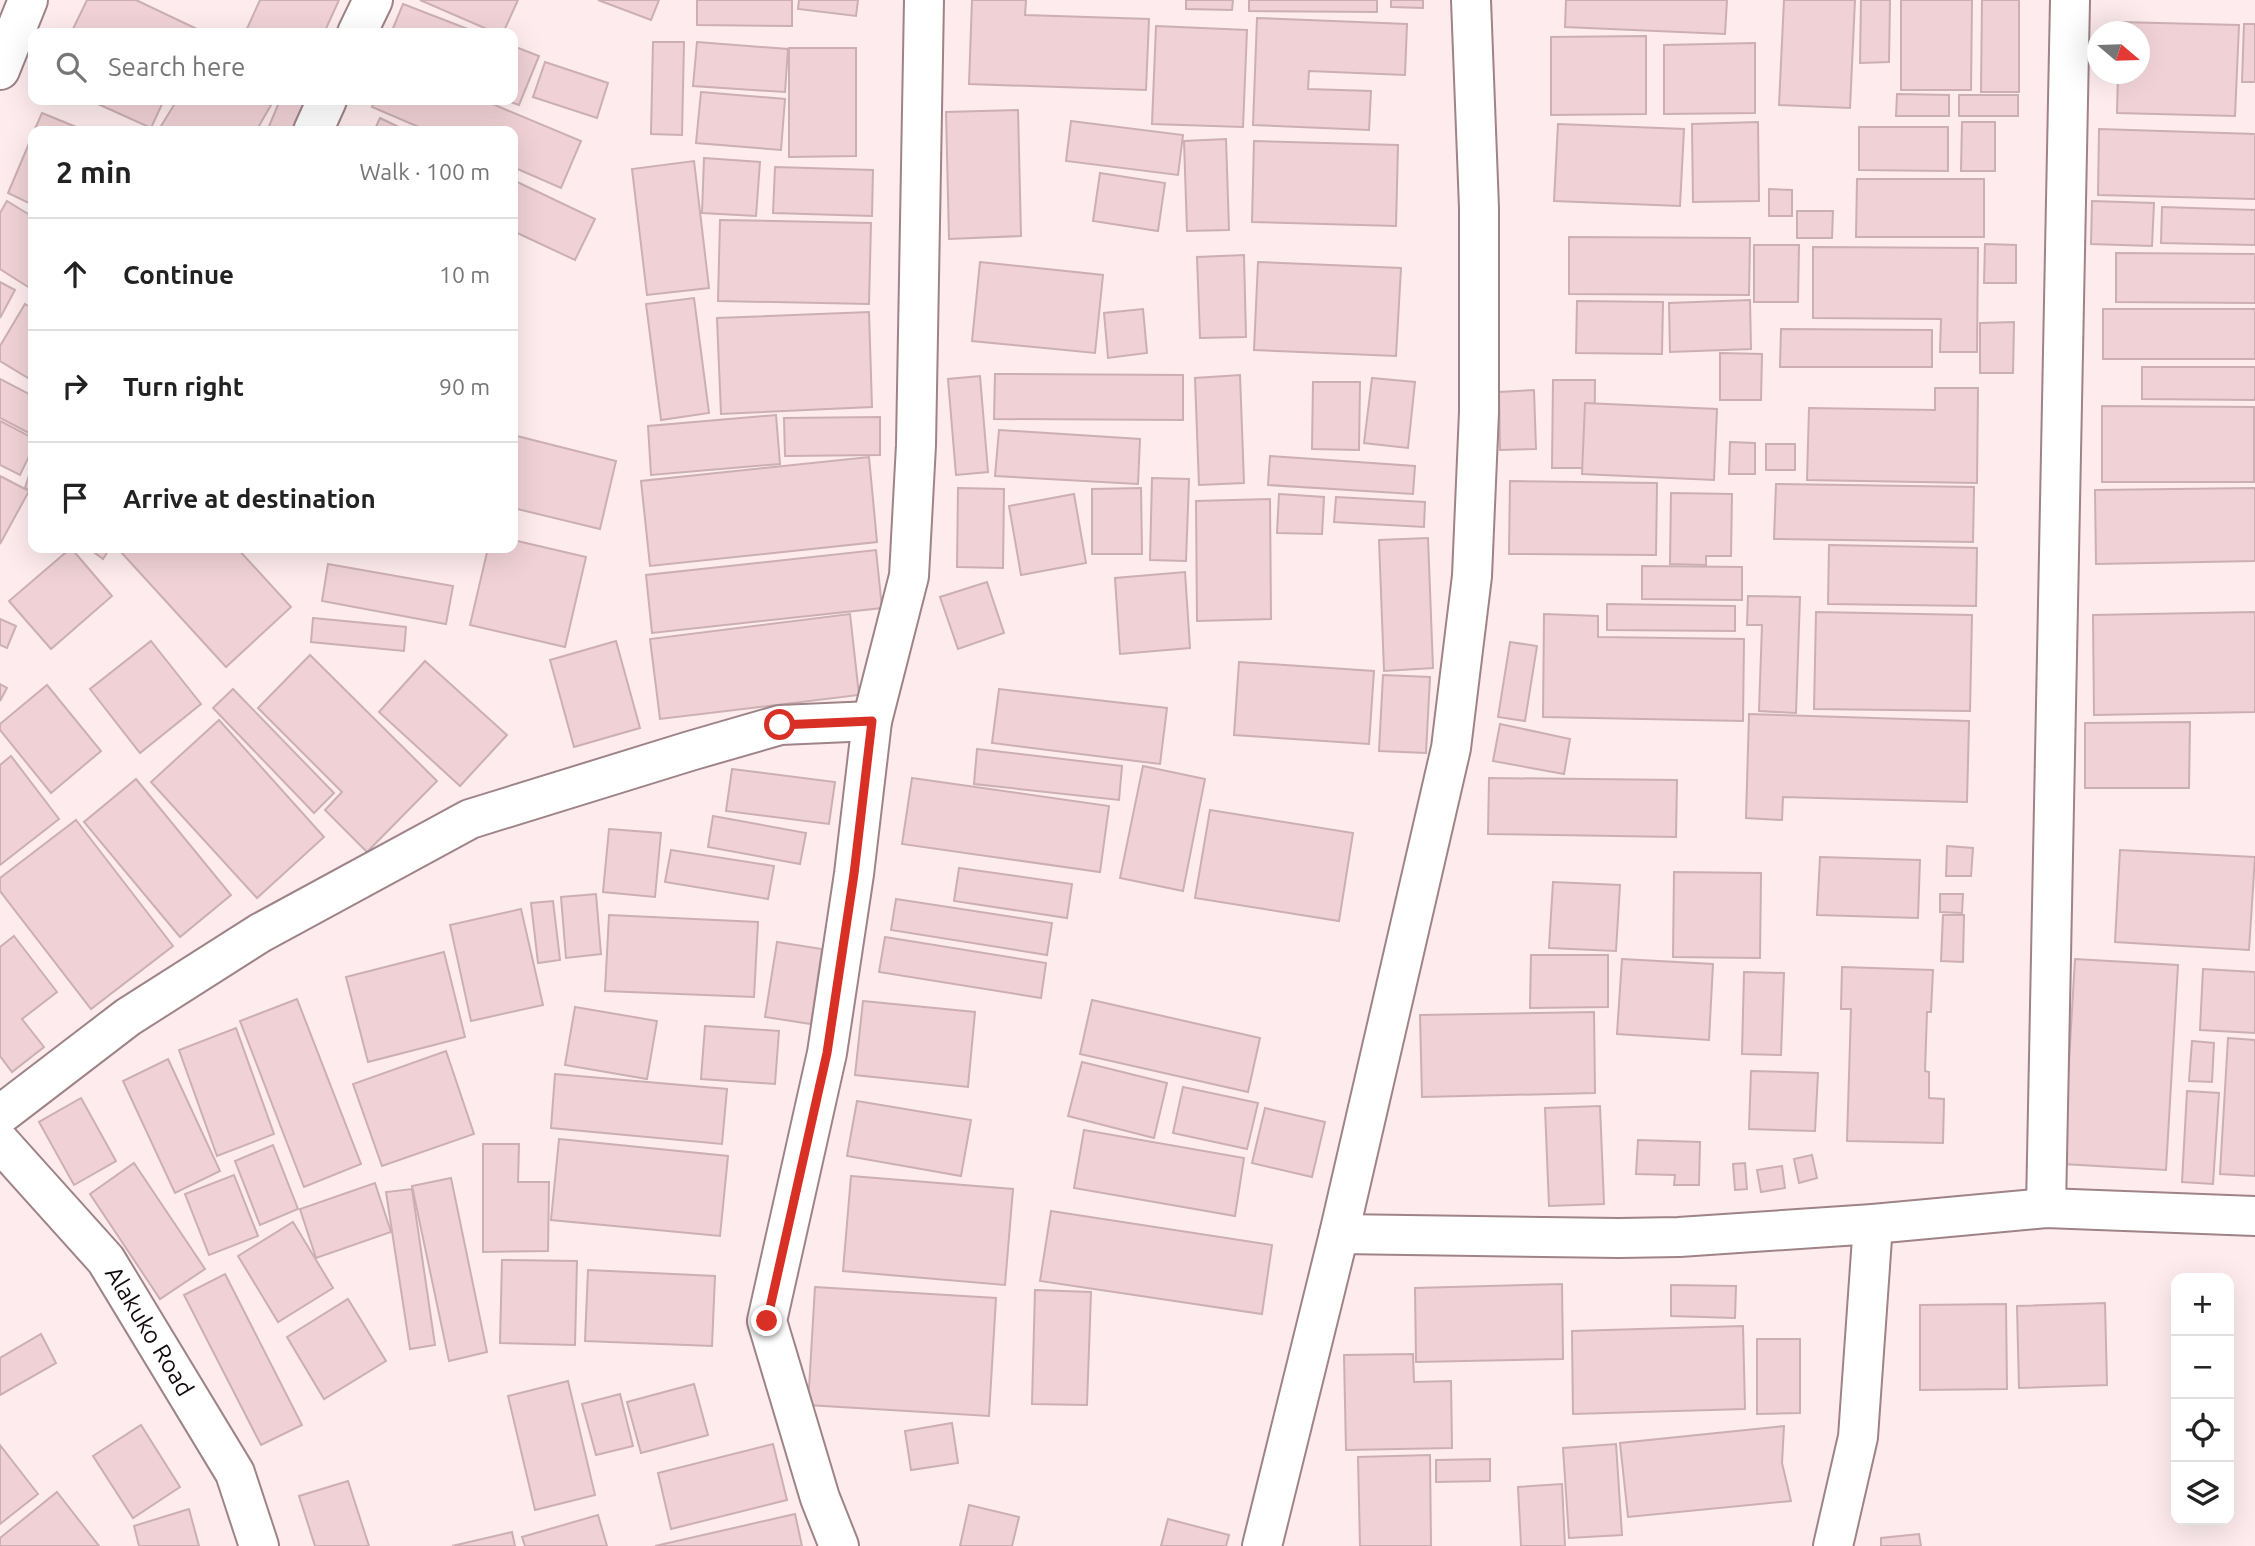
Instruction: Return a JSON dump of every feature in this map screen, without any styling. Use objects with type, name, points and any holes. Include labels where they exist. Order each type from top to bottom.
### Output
[{"type":"street","points":[[0,69],[28,0]]},
{"type":"street","points":[[359,28],[373,0]]},
{"type":"street","points":[[839,1546],[820,1498],[767,1321],[827,1053],[854,874],[872,721],[909,576],[916,445],[924,0]]},
{"type":"street","points":[[1262,1546],[1339,1234],[1451,748],[1472,576],[1479,412],[1479,208],[1471,0]]},
{"type":"street","points":[[2046,1208],[2070,0]]},
{"type":"street","points":[[315,126],[325,105]]},
{"type":"street","points":[[0,1115],[128,1017],[260,933],[470,819],[780,725],[872,721]]},
{"type":"street","name":"Alakuko Road","points":[[0,1142],[106,1260],[235,1473],[259,1546]]},
{"type":"street","points":[[1339,1234],[1619,1238],[1733,1234],[2046,1208],[2255,1216]]},
{"type":"street","points":[[1833,1546],[1858,1437],[1873,1224]]},
{"type":"building","points":[[87,0],[136,0],[195,28],[73,28]]},
{"type":"building","points":[[260,0],[339,0],[326,28],[247,28]]},
{"type":"building","points":[[420,0],[518,0],[505,28],[484,28]]},
{"type":"building","points":[[598,0],[659,0],[651,20]]},
{"type":"building","points":[[697,0],[792,0],[792,26],[697,25]]},
{"type":"building","points":[[799,0],[858,0],[856,16],[798,9]]},
{"type":"building","points":[[972,0],[1026,0],[1025,15],[1149,19],[1146,90],[969,84]]},
{"type":"building","points":[[1186,0],[1233,0],[1232,10],[1186,9]]},
{"type":"building","points":[[1249,0],[1377,0],[1377,12],[1249,11]]},
{"type":"building","points":[[1391,0],[1423,0],[1423,8],[1391,7]]},
{"type":"building","points":[[1566,0],[1727,0],[1725,34],[1565,27]]},
{"type":"building","points":[[1784,0],[1855,0],[1850,108],[1779,105]]},
{"type":"building","points":[[1861,0],[1890,0],[1889,62],[1860,63]]},
{"type":"building","points":[[1901,0],[1972,0],[1971,90],[1901,90]]},
{"type":"building","points":[[1982,0],[2019,0],[2019,92],[1981,92]]},
{"type":"building","points":[[403,4],[465,28],[393,28]]},
{"type":"building","points":[[1257,18],[1407,24],[1405,75],[1309,71],[1308,89],[1371,91],[1369,130],[1253,125]]},
{"type":"building","points":[[2150,23],[2239,25],[2235,116],[2117,113],[2118,84],[2150,84]]},
{"type":"building","points":[[2244,24],[2255,24],[2255,82],[2242,82]]},
{"type":"building","points":[[1156,26],[1247,30],[1243,127],[1152,124]]},
{"type":"building","points":[[1646,36],[1646,114],[1551,115],[1551,37]]},
{"type":"building","points":[[653,42],[684,42],[682,135],[651,134]]},
{"type":"building","points":[[697,42],[788,49],[785,92],[693,86]]},
{"type":"building","points":[[1755,43],[1755,113],[1664,114],[1664,45]]},
{"type":"building","points":[[518,48],[539,56],[518,105]]},
{"type":"building","points":[[789,48],[856,48],[856,156],[789,157]]},
{"type":"building","points":[[545,62],[608,83],[597,118],[533,97]]},
{"type":"building","points":[[701,92],[785,99],[781,150],[696,143]]},
{"type":"building","points":[[1897,94],[1949,95],[1949,116],[1896,116]]},
{"type":"building","points":[[1959,95],[2018,95],[2018,116],[1959,116]]},
{"type":"building","points":[[100,105],[162,105],[152,126]]},
{"type":"building","points":[[174,105],[271,105],[259,126],[161,126]]},
{"type":"building","points":[[278,105],[308,105],[299,126],[269,126]]},
{"type":"building","points":[[495,105],[581,141],[561,188],[518,169],[518,126],[416,126],[372,107]]},
{"type":"building","points":[[1018,110],[1021,236],[949,239],[946,112]]},
{"type":"building","points":[[42,113],[74,126],[36,126]]},
{"type":"building","points":[[380,118],[397,126],[376,126]]},
{"type":"building","points":[[1071,121],[1183,135],[1178,175],[1066,161]]},
{"type":"building","points":[[1758,122],[1759,201],[1693,202],[1692,124]]},
{"type":"building","points":[[1962,122],[1995,122],[1995,171],[1961,171]]},
{"type":"building","points":[[1558,124],[1684,129],[1680,206],[1554,201]]},
{"type":"building","points":[[1859,127],[1948,127],[1948,171],[1859,170]]},
{"type":"building","points":[[2099,129],[2255,134],[2255,199],[2098,195]]},
{"type":"building","points":[[1226,139],[1229,230],[1187,231],[1184,141]]},
{"type":"building","points":[[1254,141],[1398,145],[1396,226],[1252,222]]},
{"type":"building","points":[[28,146],[28,203],[8,193]]},
{"type":"building","points":[[704,158],[760,162],[756,216],[702,213]]},
{"type":"building","points":[[694,161],[709,288],[647,295],[632,169]]},
{"type":"building","points":[[775,167],[873,170],[872,216],[773,213]]},
{"type":"building","points":[[1100,173],[1165,183],[1158,231],[1093,221]]},
{"type":"building","points":[[1857,179],[1984,179],[1984,237],[1856,237]]},
{"type":"building","points":[[518,182],[595,219],[575,260],[518,233]]},
{"type":"building","points":[[1769,189],[1792,190],[1792,216],[1769,216]]},
{"type":"building","points":[[7,201],[28,214],[28,287],[0,269],[0,213]]},
{"type":"building","points":[[2092,201],[2154,203],[2152,246],[2091,244]]},
{"type":"building","points":[[2162,207],[2255,210],[2255,245],[2161,243]]},
{"type":"building","points":[[1797,211],[1833,211],[1832,238],[1797,238]]},
{"type":"building","points":[[720,220],[871,223],[869,304],[718,301]]},
{"type":"building","points":[[1569,237],[1750,238],[1749,295],[1569,294]]},
{"type":"building","points":[[1985,244],[2016,245],[2016,283],[1984,283]]},
{"type":"building","points":[[1754,245],[1799,245],[1798,302],[1754,302]]},
{"type":"building","points":[[1813,247],[1978,248],[1977,352],[1940,352],[1941,319],[1813,318]]},
{"type":"building","points":[[2116,253],[2255,254],[2255,303],[2116,302]]},
{"type":"building","points":[[1244,255],[1246,337],[1200,338],[1197,257]]},
{"type":"building","points":[[980,262],[1103,275],[1095,353],[972,341]]},
{"type":"building","points":[[1258,262],[1401,268],[1396,356],[1254,350]]},
{"type":"building","points":[[0,282],[15,290],[0,318]]},
{"type":"building","points":[[694,298],[709,413],[661,420],[646,304]]},
{"type":"building","points":[[1750,300],[1751,349],[1670,352],[1669,303]]},
{"type":"building","points":[[1577,301],[1663,302],[1662,354],[1576,353]]},
{"type":"building","points":[[25,304],[28,306],[28,378],[0,361],[0,346]]},
{"type":"building","points":[[1143,309],[1147,353],[1108,358],[1104,313]]},
{"type":"building","points":[[2103,309],[2255,309],[2255,359],[2103,359]]},
{"type":"building","points":[[869,312],[872,407],[721,414],[717,318]]},
{"type":"building","points":[[2014,322],[2013,373],[1980,373],[1980,323]]},
{"type":"building","points":[[1781,329],[1932,330],[1932,367],[1780,367]]},
{"type":"building","points":[[1720,353],[1762,354],[1761,400],[1720,400]]},
{"type":"building","points":[[2142,367],[2255,367],[2255,400],[2142,399]]},
{"type":"building","points":[[995,374],[1183,375],[1183,420],[994,419]]},
{"type":"building","points":[[1240,375],[1244,483],[1199,485],[1195,378]]},
{"type":"building","points":[[980,376],[988,472],[956,475],[948,379]]},
{"type":"building","points":[[1372,378],[1415,382],[1408,448],[1364,443]]},
{"type":"building","points":[[0,379],[28,393],[28,432],[0,418]]},
{"type":"building","points":[[1553,380],[1595,380],[1594,468],[1552,468]]},
{"type":"building","points":[[1313,382],[1360,382],[1359,450],[1312,449]]},
{"type":"building","points":[[1935,388],[1978,388],[1977,483],[1807,480],[1809,408],[1935,410]]},
{"type":"building","points":[[1534,390],[1536,449],[1500,450],[1499,392]]},
{"type":"building","points":[[1585,403],[1717,409],[1714,480],[1582,474]]},
{"type":"building","points":[[2102,406],[2254,407],[2254,482],[2102,482]]},
{"type":"building","points":[[776,415],[780,464],[651,475],[648,426]]},
{"type":"building","points":[[880,417],[880,455],[785,456],[784,418]]},
{"type":"building","points":[[0,421],[28,435],[28,458],[20,475],[0,465]]},
{"type":"building","points":[[999,430],[1140,439],[1138,484],[995,476]]},
{"type":"building","points":[[518,436],[616,461],[600,529],[518,509]]},
{"type":"building","points":[[1730,442],[1755,443],[1755,474],[1729,474]]},
{"type":"building","points":[[1766,444],[1795,444],[1795,470],[1766,470]]},
{"type":"building","points":[[1270,456],[1415,466],[1413,494],[1268,485]]},
{"type":"building","points":[[869,457],[877,542],[650,566],[641,481]]},
{"type":"building","points":[[0,476],[28,493],[0,544]]},
{"type":"building","points":[[1152,478],[1189,479],[1186,561],[1150,560]]},
{"type":"building","points":[[1510,481],[1657,483],[1656,555],[1509,554]]},
{"type":"building","points":[[1776,484],[1974,487],[1973,542],[1774,539]]},
{"type":"building","points":[[958,488],[1004,489],[1003,568],[957,567]]},
{"type":"building","points":[[1141,488],[1142,554],[1092,554],[1092,489]]},
{"type":"building","points":[[2255,488],[2255,561],[2096,564],[2095,490]]},
{"type":"building","points":[[1671,493],[1732,494],[1731,556],[1706,556],[1706,565],[1670,564]]},
{"type":"building","points":[[1074,494],[1086,563],[1021,575],[1009,506]]},
{"type":"building","points":[[1279,494],[1324,497],[1322,534],[1277,533]]},
{"type":"building","points":[[1336,497],[1425,502],[1424,527],[1334,522]]},
{"type":"building","points":[[1270,499],[1271,619],[1197,621],[1196,501]]},
{"type":"building","points":[[1428,538],[1433,668],[1384,671],[1379,540]]},
{"type":"building","points":[[518,541],[586,557],[565,647],[470,625],[487,553],[518,553]]},
{"type":"building","points":[[1829,545],[1977,548],[1976,606],[1828,604]]},
{"type":"building","points":[[876,550],[882,608],[652,633],[646,575]]},
{"type":"building","points":[[65,553],[75,553],[112,596],[51,649],[9,601]]},
{"type":"building","points":[[95,553],[107,553],[103,559]]},
{"type":"building","points":[[122,553],[242,553],[291,607],[226,667]]},
{"type":"building","points":[[328,564],[453,586],[446,624],[322,601]]},
{"type":"building","points":[[1642,566],[1742,567],[1742,600],[1642,599]]},
{"type":"building","points":[[1185,572],[1190,648],[1120,654],[1115,578]]},
{"type":"building","points":[[987,582],[1004,633],[958,649],[940,597]]},
{"type":"building","points":[[1748,596],[1800,597],[1796,713],[1759,711],[1762,625],[1747,625]]},
{"type":"building","points":[[1607,604],[1735,606],[1735,631],[1607,630]]},
{"type":"building","points":[[1816,612],[1972,615],[1970,711],[1814,709]]},
{"type":"building","points":[[2255,612],[2255,712],[2094,715],[2093,615]]},
{"type":"building","points":[[850,614],[859,695],[660,719],[650,639]]},
{"type":"building","points":[[1544,614],[1598,616],[1598,637],[1744,639],[1743,721],[1543,717]]},
{"type":"building","points":[[313,618],[406,627],[404,651],[311,642]]},
{"type":"building","points":[[0,619],[16,626],[7,648],[0,645]]},
{"type":"building","points":[[151,641],[201,704],[140,753],[90,689]]},
{"type":"building","points":[[616,641],[640,728],[574,747],[550,660]]},
{"type":"building","points":[[1510,642],[1537,646],[1525,721],[1498,717]]},
{"type":"building","points":[[310,655],[437,781],[367,852],[325,810],[342,792],[258,708]]},
{"type":"building","points":[[425,661],[507,735],[460,786],[379,712]]},
{"type":"building","points":[[1239,662],[1374,671],[1369,744],[1234,735]]},
{"type":"building","points":[[1383,675],[1430,677],[1426,753],[1379,751]]},
{"type":"building","points":[[0,684],[7,688],[0,701]]},
{"type":"building","points":[[47,685],[101,751],[51,793],[0,730],[0,724]]},
{"type":"building","points":[[233,689],[334,793],[314,813],[213,708]]},
{"type":"building","points":[[999,689],[1167,708],[1160,764],[992,743]]},
{"type":"building","points":[[1749,714],[1969,721],[1967,802],[1783,797],[1782,820],[1746,818]]},
{"type":"building","points":[[219,720],[324,837],[257,898],[151,782]]},
{"type":"building","points":[[2190,722],[2189,788],[2085,788],[2085,723]]},
{"type":"building","points":[[1500,724],[1570,739],[1564,774],[1493,761]]},
{"type":"building","points":[[977,749],[1122,766],[1119,800],[974,784]]},
{"type":"building","points":[[11,756],[59,819],[0,865],[0,765]]},
{"type":"building","points":[[1143,766],[1205,779],[1183,891],[1120,878]]},
{"type":"building","points":[[732,769],[835,782],[829,824],[726,811]]},
{"type":"building","points":[[912,778],[1109,806],[1100,872],[902,844]]},
{"type":"building","points":[[1489,778],[1677,780],[1676,837],[1488,834]]},
{"type":"building","points":[[136,779],[231,895],[180,937],[84,822]]},
{"type":"building","points":[[1210,810],[1353,833],[1339,921],[1195,898]]},
{"type":"building","points":[[713,816],[806,833],[800,864],[708,847]]},
{"type":"building","points":[[76,820],[173,946],[91,1009],[0,891],[0,878]]},
{"type":"building","points":[[609,829],[661,833],[655,897],[603,892]]},
{"type":"building","points":[[1947,846],[1973,848],[1971,876],[1946,876]]},
{"type":"building","points":[[671,850],[774,866],[768,899],[665,882]]},
{"type":"building","points":[[2120,850],[2255,857],[2249,950],[2115,942]]},
{"type":"building","points":[[1820,857],[1920,860],[1918,918],[1817,915]]},
{"type":"building","points":[[959,868],[1072,884],[1067,918],[954,901]]},
{"type":"building","points":[[1674,872],[1761,873],[1760,958],[1673,957]]},
{"type":"building","points":[[1553,882],[1620,885],[1616,951],[1549,948]]},
{"type":"building","points":[[596,894],[601,954],[566,958],[561,897]]},
{"type":"building","points":[[1940,894],[1963,894],[1962,913],[1940,912]]},
{"type":"building","points":[[896,899],[1052,923],[1047,955],[891,930]]},
{"type":"building","points":[[553,901],[560,960],[538,963],[531,903]]},
{"type":"building","points":[[521,909],[543,1005],[471,1021],[450,925]]},
{"type":"building","points":[[609,915],[758,922],[754,997],[605,991]]},
{"type":"building","points":[[1943,915],[1964,915],[1963,962],[1941,961]]},
{"type":"building","points":[[14,936],[57,992],[22,1019],[44,1047],[12,1072],[0,1056],[0,947]]},
{"type":"building","points":[[885,937],[1046,963],[1041,998],[879,972]]},
{"type":"building","points":[[777,942],[822,949],[811,1024],[765,1017]]},
{"type":"building","points":[[444,952],[465,1037],[368,1062],[346,977]]},
{"type":"building","points":[[1531,955],[1608,955],[1608,1007],[1530,1008]]},
{"type":"building","points":[[1622,959],[1713,964],[1709,1040],[1617,1034]]},
{"type":"building","points":[[2075,959],[2178,965],[2166,1170],[2063,1164]]},
{"type":"building","points":[[1842,967],[1933,970],[1931,1012],[1927,1012],[1925,1071],[1929,1072],[1929,1098],[1944,1099],[1943,1143],[1847,1141],[1851,1009],[1841,1009]]},
{"type":"building","points":[[2203,969],[2255,972],[2255,1033],[2200,1030]]},
{"type":"building","points":[[1744,972],[1784,973],[1781,1055],[1742,1054]]},
{"type":"building","points":[[297,999],[361,1164],[304,1187],[240,1021]]},
{"type":"building","points":[[1092,1000],[1260,1038],[1248,1092],[1080,1054]]},
{"type":"building","points":[[863,1001],[975,1012],[968,1087],[855,1075]]},
{"type":"building","points":[[575,1007],[657,1021],[647,1079],[565,1065]]},
{"type":"building","points":[[1594,1012],[1595,1093],[1422,1097],[1420,1015]]},
{"type":"building","points":[[705,1026],[779,1031],[775,1084],[701,1079]]},
{"type":"building","points":[[236,1028],[274,1134],[217,1156],[179,1050]]},
{"type":"building","points":[[2228,1038],[2255,1040],[2255,1176],[2220,1174]]},
{"type":"building","points":[[2192,1041],[2214,1043],[2212,1082],[2189,1081]]},
{"type":"building","points":[[446,1051],[474,1134],[382,1166],[353,1084]]},
{"type":"building","points":[[168,1059],[220,1171],[175,1193],[123,1081]]},
{"type":"building","points":[[1082,1062],[1167,1083],[1154,1138],[1068,1116]]},
{"type":"building","points":[[1751,1071],[1818,1073],[1815,1131],[1749,1129]]},
{"type":"building","points":[[555,1074],[727,1089],[722,1144],[551,1128]]},
{"type":"building","points":[[1183,1087],[1258,1103],[1247,1149],[1173,1133]]},
{"type":"building","points":[[2187,1091],[2219,1093],[2213,1184],[2182,1182]]},
{"type":"building","points":[[81,1098],[116,1161],[74,1185],[39,1122]]},
{"type":"building","points":[[857,1101],[971,1120],[961,1176],[847,1156]]},
{"type":"building","points":[[1600,1106],[1604,1204],[1549,1206],[1545,1108]]},
{"type":"building","points":[[1265,1108],[1325,1122],[1312,1177],[1252,1163]]},
{"type":"building","points":[[1084,1130],[1244,1158],[1235,1216],[1074,1188]]},
{"type":"building","points":[[559,1139],[728,1156],[720,1236],[551,1220]]},
{"type":"building","points":[[1638,1140],[1700,1142],[1699,1185],[1674,1185],[1675,1175],[1636,1174]]},
{"type":"building","points":[[483,1144],[519,1144],[518,1182],[549,1182],[548,1251],[483,1252]]},
{"type":"building","points":[[273,1145],[298,1209],[260,1225],[235,1161]]},
{"type":"building","points":[[1812,1155],[1817,1178],[1799,1183],[1794,1159]]},
{"type":"building","points":[[134,1163],[205,1269],[160,1299],[90,1194]]},
{"type":"building","points":[[1745,1163],[1747,1189],[1735,1190],[1733,1164]]},
{"type":"building","points":[[1782,1166],[1785,1188],[1761,1192],[1757,1170]]},
{"type":"building","points":[[234,1175],[258,1236],[209,1255],[185,1194]]},
{"type":"building","points":[[851,1176],[1013,1189],[1005,1285],[843,1271]]},
{"type":"building","points":[[451,1178],[487,1352],[449,1361],[412,1186]]},
{"type":"building","points":[[375,1183],[391,1232],[316,1258],[300,1209]]},
{"type":"building","points":[[412,1189],[435,1345],[410,1349],[386,1192]]},
{"type":"building","points":[[1051,1211],[1272,1245],[1262,1314],[1040,1281]]},
{"type":"building","points":[[293,1222],[333,1288],[278,1322],[238,1256]]},
{"type":"building","points":[[502,1260],[577,1261],[575,1345],[500,1343]]},
{"type":"building","points":[[588,1270],[715,1276],[712,1346],[585,1341]]},
{"type":"building","points":[[225,1274],[302,1425],[261,1445],[184,1295]]},
{"type":"building","points":[[1562,1284],[1563,1359],[1416,1362],[1415,1288]]},
{"type":"building","points":[[1671,1285],[1736,1286],[1735,1318],[1671,1316]]},
{"type":"building","points":[[815,1287],[996,1298],[989,1416],[808,1405]]},
{"type":"building","points":[[1035,1290],[1091,1292],[1087,1405],[1032,1404]]},
{"type":"building","points":[[348,1299],[386,1361],[324,1399],[287,1337]]},
{"type":"building","points":[[2105,1303],[2107,1385],[2019,1388],[2017,1306]]},
{"type":"building","points":[[2006,1304],[2007,1389],[1920,1390],[1920,1305]]},
{"type":"building","points":[[1743,1326],[1745,1409],[1573,1414],[1572,1331]]},
{"type":"building","points":[[41,1334],[56,1363],[0,1395],[0,1358]]},
{"type":"building","points":[[1757,1339],[1800,1339],[1800,1413],[1757,1414]]},
{"type":"building","points":[[1413,1354],[1414,1382],[1451,1381],[1452,1448],[1346,1450],[1344,1355]]},
{"type":"building","points":[[568,1381],[595,1495],[535,1510],[508,1396]]},
{"type":"building","points":[[694,1384],[708,1435],[641,1453],[627,1402]]},
{"type":"building","points":[[620,1394],[633,1446],[596,1455],[582,1404]]},
{"type":"building","points":[[952,1423],[958,1463],[911,1470],[905,1431]]},
{"type":"building","points":[[141,1425],[180,1487],[133,1518],[93,1456]]},
{"type":"building","points":[[1784,1426],[1782,1463],[1791,1501],[1628,1517],[1620,1443]]},
{"type":"building","points":[[773,1444],[787,1500],[671,1529],[658,1473]]},
{"type":"building","points":[[1616,1444],[1622,1535],[1569,1538],[1563,1448]]},
{"type":"building","points":[[0,1445],[38,1494],[0,1524]]},
{"type":"building","points":[[1430,1455],[1431,1546],[1360,1546],[1358,1457]]},
{"type":"building","points":[[1490,1459],[1490,1481],[1436,1482],[1436,1460]]},
{"type":"building","points":[[348,1481],[369,1546],[315,1546],[299,1496]]},
{"type":"building","points":[[1562,1484],[1565,1546],[1521,1546],[1518,1487]]},
{"type":"building","points":[[57,1492],[99,1546],[0,1546],[0,1538]]},
{"type":"building","points":[[969,1505],[1019,1517],[1012,1546],[960,1546]]},
{"type":"building","points":[[189,1509],[199,1546],[139,1546],[134,1526]]},
{"type":"building","points":[[795,1514],[802,1546],[655,1546]]},
{"type":"building","points":[[598,1515],[607,1546],[525,1546],[522,1537]]},
{"type":"building","points":[[1168,1519],[1229,1535],[1226,1546],[1161,1546]]},
{"type":"building","points":[[512,1532],[515,1546],[452,1546]]},
{"type":"building","points":[[1919,1534],[1921,1546],[1881,1546],[1881,1538]]},
{"type":"route","points":[[767,1321],[827,1053],[854,874],[872,721],[780,725]]}]
